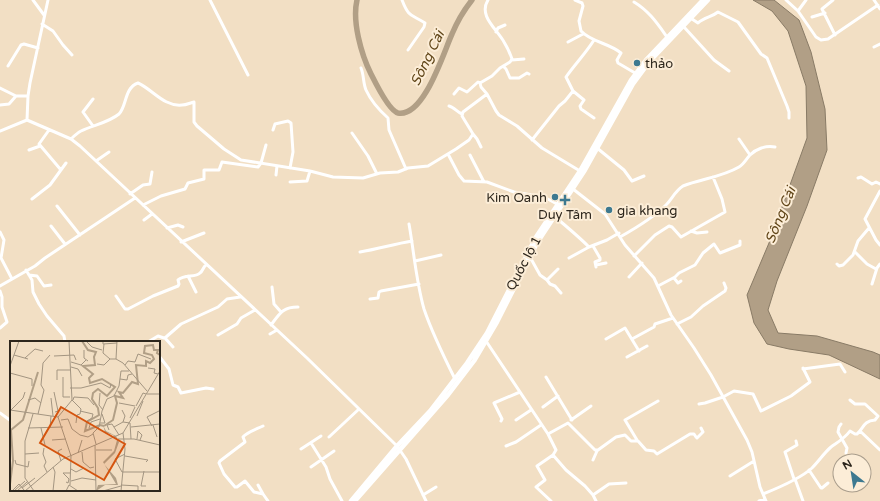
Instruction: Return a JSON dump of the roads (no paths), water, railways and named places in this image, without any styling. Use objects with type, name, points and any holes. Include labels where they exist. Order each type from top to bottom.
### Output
[{"type":"highway","name":"Quốc lộ 1","points":[[350,501],[451,392],[477,356],[497,322],[530,257],[571,188],[597,148],[620,105],[640,74],[660,50],[692,19],[706,0]]},
{"type":"highway","name":"Quốc lộ 1","points":[[355,501],[430,411],[455,379],[487,333],[534,242],[557,204],[571,188],[623,92],[635,73],[667,37],[706,0]]},
{"type":"street","points":[[33,0],[44,16]]},
{"type":"street","points":[[26,120],[28,96],[48,0]]},
{"type":"street","points":[[210,0],[248,75]]},
{"type":"street","points":[[402,0],[406,11],[425,23],[424,27],[408,50]]},
{"type":"street","points":[[488,0],[485,10],[490,22],[503,40],[512,60]]},
{"type":"street","points":[[575,0],[583,4],[579,21],[579,28],[583,34],[619,52],[621,54],[617,60],[618,63],[635,73]]},
{"type":"street","points":[[786,0],[798,11],[820,40],[828,39],[835,35],[877,4],[880,0]]},
{"type":"street","points":[[798,11],[806,0]]},
{"type":"street","points":[[833,0],[822,8],[835,35]]},
{"type":"street","points":[[874,0],[880,9]]},
{"type":"street","points":[[634,2],[654,18],[667,37]]},
{"type":"street","points":[[692,19],[698,22],[709,16],[714,16],[718,12],[738,22],[762,54],[767,58],[787,106],[789,118]]},
{"type":"street","points":[[812,17],[825,13]]},
{"type":"street","points":[[42,24],[53,31],[72,55]]},
{"type":"street","points":[[496,32],[498,28],[505,25]]},
{"type":"street","points":[[684,27],[711,56],[729,71]]},
{"type":"street","points":[[568,42],[583,34]]},
{"type":"street","points":[[594,40],[566,77],[573,91],[584,100],[580,106],[581,109],[594,118]]},
{"type":"street","points":[[8,66],[21,45],[24,44],[38,48]]},
{"type":"street","points":[[874,47],[880,44]]},
{"type":"street","points":[[454,94],[459,88],[466,92],[477,82],[480,83],[492,76],[512,60],[524,60]]},
{"type":"street","points":[[503,66],[506,69],[508,77],[510,78],[519,78],[527,73],[529,74]]},
{"type":"street","points":[[360,68],[367,92],[379,111],[388,118],[388,128],[406,169]]},
{"type":"street","points":[[71,139],[79,132],[92,126],[104,123],[118,115],[130,89],[138,83],[159,98],[176,105],[194,102],[194,122],[197,126],[238,159],[260,165],[310,171],[333,177],[364,178],[377,174],[398,172],[406,169],[428,166],[467,142],[473,134]]},
{"type":"street","points":[[480,83],[498,114],[517,126],[542,148],[580,170]]},
{"type":"street","points":[[0,88],[16,96],[28,96]]},
{"type":"street","points":[[532,140],[573,91]]},
{"type":"street","points":[[462,114],[487,94]]},
{"type":"street","points":[[0,105],[9,104],[16,96]]},
{"type":"street","points":[[92,126],[83,112],[93,99]]},
{"type":"street","points":[[449,106],[458,113],[462,114],[473,134],[478,139],[481,147]]},
{"type":"street","points":[[0,131],[26,120],[71,139],[130,194],[144,205],[181,242],[277,330],[398,448],[406,458],[426,501]]},
{"type":"street","points":[[273,130],[276,124],[288,121],[291,123],[293,152],[290,168]]},
{"type":"street","points":[[49,130],[39,142],[40,146],[61,170]]},
{"type":"street","points":[[352,133],[368,156],[377,174]]},
{"type":"street","points":[[739,139],[750,155]]},
{"type":"street","points":[[260,165],[266,145]]},
{"type":"street","points":[[29,150],[40,146]]},
{"type":"street","points":[[620,238],[660,211],[683,186],[713,178],[739,167],[750,155],[765,146],[775,147]]},
{"type":"street","points":[[597,148],[624,170],[632,180],[644,176]]},
{"type":"street","points":[[96,161],[109,152]]},
{"type":"street","points":[[448,154],[458,175],[464,181],[484,182],[514,192],[544,197],[557,204]]},
{"type":"street","points":[[470,155],[484,182]]},
{"type":"street","points":[[144,205],[161,196],[185,189],[188,183],[204,179],[204,170],[219,170],[222,162],[257,167],[260,165]]},
{"type":"street","points":[[32,199],[50,185],[66,163]]},
{"type":"street","points":[[276,175],[277,167]]},
{"type":"street","points":[[290,182],[308,181],[310,171]]},
{"type":"street","points":[[130,194],[143,185],[150,184],[152,172]]},
{"type":"street","points":[[858,178],[861,177],[872,184],[876,182],[880,184]]},
{"type":"street","points":[[634,256],[655,235],[669,226],[672,227],[680,237],[725,212],[722,199],[713,178]]},
{"type":"street","points":[[571,188],[606,214],[620,238],[654,278],[673,318],[694,348],[747,440],[765,500],[759,501]]},
{"type":"street","points":[[880,191],[865,219],[880,245]]},
{"type":"street","points":[[0,286],[35,266],[80,234],[136,198]]},
{"type":"street","points":[[57,206],[80,234]]},
{"type":"street","points":[[144,220],[152,214]]},
{"type":"street","points":[[554,216],[581,240],[591,246],[600,258],[600,260],[595,262],[596,266],[606,263]]},
{"type":"street","points":[[409,224],[424,307],[428,320],[455,379]]},
{"type":"street","points":[[167,228],[178,225],[183,227]]},
{"type":"street","points":[[51,226],[66,244]]},
{"type":"street","points":[[837,264],[839,266],[844,265],[853,255],[858,241],[869,228]]},
{"type":"street","points":[[691,231],[695,233],[707,232]]},
{"type":"street","points":[[0,232],[4,240],[1,256],[2,262],[12,279]]},
{"type":"street","points":[[181,242],[204,233]]},
{"type":"street","points":[[569,258],[591,246],[607,240],[618,233]]},
{"type":"street","points":[[360,252],[412,241]]},
{"type":"street","points":[[658,286],[695,265],[703,253],[714,244],[720,253],[740,245],[740,241]]},
{"type":"street","points":[[854,252],[876,270]]},
{"type":"street","points":[[415,261],[440,255]]},
{"type":"street","points":[[530,257],[540,275],[550,284],[555,286],[561,294]]},
{"type":"street","points":[[629,277],[642,263]]},
{"type":"street","points":[[872,284],[876,270],[880,264]]},
{"type":"street","points":[[116,296],[125,309],[127,309],[178,286],[178,279],[185,276],[200,274],[206,265]]},
{"type":"street","points":[[547,280],[558,269]]},
{"type":"street","points":[[26,270],[32,282],[33,292],[39,304],[64,336],[65,340]]},
{"type":"street","points":[[29,275],[37,276],[44,286],[51,285]]},
{"type":"street","points":[[188,276],[196,292]]},
{"type":"street","points":[[674,278],[678,283],[681,281]]},
{"type":"street","points":[[677,324],[691,317],[703,306],[725,291],[726,288],[724,283]]},
{"type":"street","points":[[370,299],[378,298],[379,292],[381,291],[419,284]]},
{"type":"street","points":[[272,287],[274,304],[281,312]]},
{"type":"street","points":[[0,291],[2,297],[2,307],[7,322],[0,328]]},
{"type":"street","points":[[165,338],[181,324],[218,307],[227,299],[240,296]]},
{"type":"street","points":[[271,325],[281,312],[290,308],[298,307]]},
{"type":"street","points":[[218,335],[237,324],[241,318],[255,310]]},
{"type":"street","points":[[632,339],[654,327],[655,324],[673,318]]},
{"type":"street","points":[[606,339],[624,328],[639,351]]},
{"type":"street","points":[[270,334],[277,330]]},
{"type":"street","points":[[153,341],[158,336],[165,338],[172,347]]},
{"type":"street","points":[[486,341],[548,434],[556,450],[553,455],[537,466],[545,480],[536,487],[551,501]]},
{"type":"street","points":[[627,357],[647,346]]},
{"type":"street","points":[[160,357],[169,369],[173,385],[178,388],[181,393],[206,388],[213,389]]},
{"type":"street","points":[[698,404],[723,397],[734,392],[752,394],[761,411],[790,396],[810,382],[803,368],[840,364],[845,372]]},
{"type":"street","points":[[546,377],[572,420]]},
{"type":"street","points":[[501,421],[502,419],[494,403],[520,392]]},
{"type":"street","points":[[543,406],[558,396]]},
{"type":"street","points":[[763,494],[781,487],[809,470],[850,431],[856,434],[860,431],[860,428],[864,424],[875,420],[879,415],[865,404],[856,404],[850,400]]},
{"type":"street","points":[[658,401],[625,420],[637,440],[646,450],[654,451],[657,454],[690,434],[694,434],[697,438],[703,432],[701,428]]},
{"type":"street","points":[[548,434],[568,423],[590,406]]},
{"type":"street","points":[[329,437],[359,409]]},
{"type":"street","points":[[516,420],[531,410]]},
{"type":"street","points":[[0,413],[10,420]]},
{"type":"street","points":[[568,423],[592,448],[597,450]]},
{"type":"street","points":[[841,424],[838,432],[847,448],[846,453]]},
{"type":"street","points":[[506,446],[516,442],[541,425]]},
{"type":"street","points":[[263,426],[246,433],[243,437],[244,442],[219,462],[224,474],[235,487],[245,481],[254,492],[263,494]]},
{"type":"street","points":[[860,431],[880,450]]},
{"type":"street","points":[[593,460],[597,450],[614,438],[624,435],[631,441],[637,440]]},
{"type":"street","points":[[301,449],[321,436]]},
{"type":"street","points":[[796,442],[797,446],[785,452],[803,501]]},
{"type":"street","points":[[310,443],[328,469],[330,479],[342,501]]},
{"type":"street","points":[[311,467],[334,451]]},
{"type":"street","points":[[553,455],[565,470],[585,486],[596,501]]},
{"type":"street","points":[[730,476],[754,461]]},
{"type":"street","points":[[809,470],[821,488],[828,482]]},
{"type":"street","points":[[593,495],[596,495],[606,486],[626,483]]},
{"type":"street","points":[[258,485],[268,501]]},
{"type":"street","points":[[423,495],[436,488]]},
{"type":"water","name":"Sông Cái","points":[[753,0],[774,0],[799,20],[811,52],[825,109],[827,150],[807,206],[777,281],[768,310],[778,333],[817,336],[880,355],[880,379],[829,355],[767,344],[754,323],[747,295],[769,243],[807,138],[806,86],[788,31],[772,11]]},
{"type":"waterway","name":"Sông Cái","points":[[357,0],[356,18],[358,37],[364,57],[383,96],[394,111],[398,113],[407,112],[416,105],[424,95],[432,82],[456,25],[472,0]]},
{"type":"place","name":"thảo","points":[[637,63]]},
{"type":"place","name":"Kim Oanh","points":[[555,197]]},
{"type":"place","name":"Duy Tâm","points":[[565,200]]},
{"type":"place","name":"gia khang","points":[[609,210]]}]
